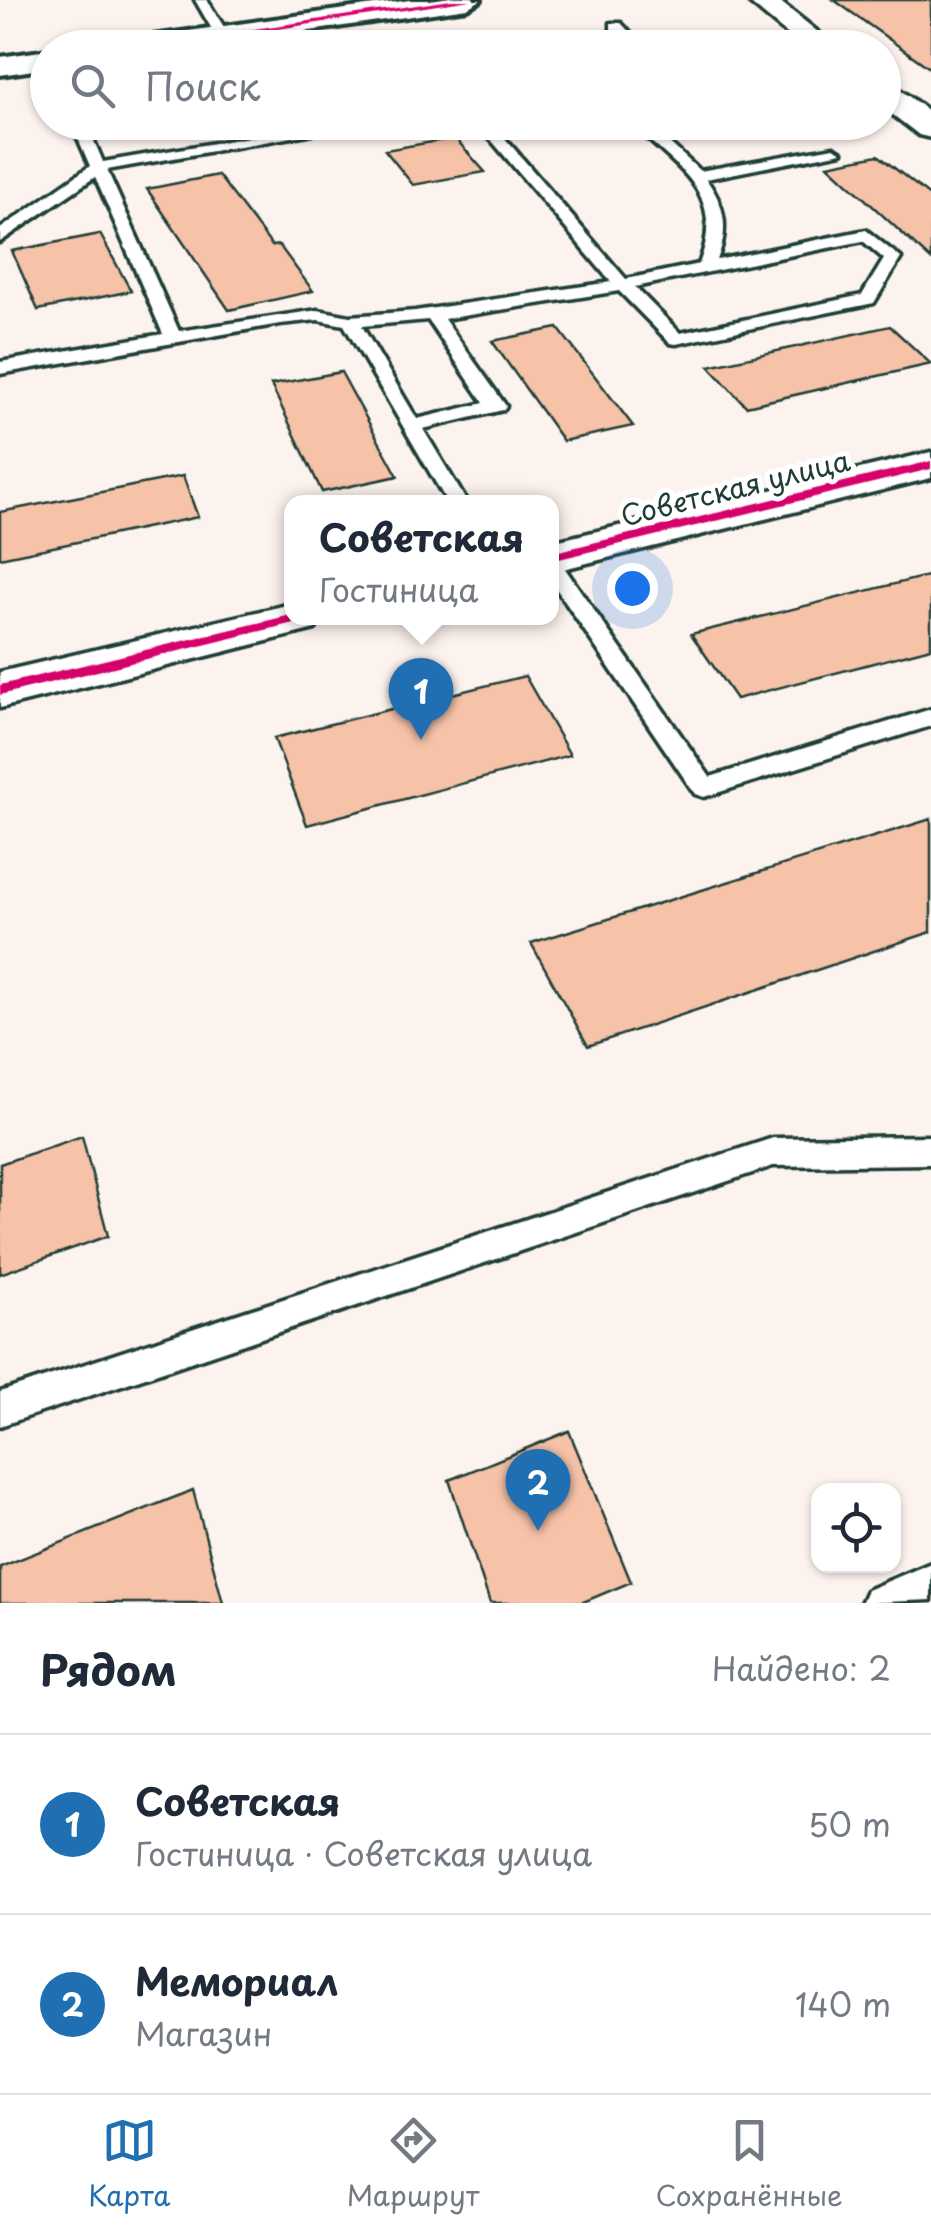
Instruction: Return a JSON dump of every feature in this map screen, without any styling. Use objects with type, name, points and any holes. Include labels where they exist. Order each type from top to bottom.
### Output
[{"type":"street","points":[[257,30],[467,0]]},
{"type":"street","points":[[760,0],[800,30]]},
{"type":"street","points":[[0,66],[30,63]]},
{"type":"street","points":[[901,105],[931,128]]},
{"type":"street","name":"Советская улица","points":[[559,559],[931,464]]},
{"type":"street","points":[[0,690],[284,621]]},
{"type":"lane","points":[[202,0],[219,30]]},
{"type":"lane","points":[[616,26],[620,30]]},
{"type":"lane","points":[[86,140],[172,335]]},
{"type":"lane","points":[[0,237],[99,168],[263,140]]},
{"type":"lane","points":[[0,368],[172,335],[318,315],[350,320],[434,317],[620,282],[707,265],[866,236],[893,258],[868,299],[676,339],[620,282],[498,140]]},
{"type":"lane","points":[[657,140],[697,176],[716,211],[718,234],[707,265]]},
{"type":"lane","points":[[697,176],[834,152]]},
{"type":"lane","points":[[410,426],[496,406],[434,317]]},
{"type":"lane","points":[[350,320],[452,495]]},
{"type":"lane","points":[[559,573],[704,788],[931,717]]},
{"type":"lane","points":[[0,1409],[773,1152],[931,1150]]},
{"type":"lane","points":[[880,1603],[931,1580]]},
{"type":"building","points":[[834,0],[931,0],[931,69],[901,48],[901,30],[876,30]]},
{"type":"building","points":[[457,140],[485,172],[413,185],[385,150]]},
{"type":"building","points":[[878,155],[931,197],[931,260],[828,165]]},
{"type":"building","points":[[218,175],[272,246],[279,245],[313,291],[229,310],[147,189]]},
{"type":"building","points":[[100,234],[131,291],[38,310],[12,251]]},
{"type":"building","points":[[890,326],[931,364],[746,406],[709,366]]},
{"type":"building","points":[[558,328],[633,426],[563,441],[492,341]]},
{"type":"building","points":[[341,372],[398,476],[322,492],[271,385]]},
{"type":"building","points":[[183,476],[198,517],[0,558],[0,512]]},
{"type":"building","points":[[931,575],[931,648],[736,699],[691,634]]},
{"type":"building","points":[[525,676],[570,755],[307,825],[274,738]]},
{"type":"building","points":[[931,819],[931,932],[588,1046],[531,943]]},
{"type":"building","points":[[82,1136],[108,1236],[0,1274],[0,1164]]},
{"type":"building","points":[[569,1431],[631,1582],[581,1603],[490,1603],[449,1480]]},
{"type":"building","points":[[193,1490],[223,1603],[0,1603],[0,1567]]},
{"type":"cycle path","points":[[257,30],[467,0]]},
{"type":"cycle path","points":[[559,555],[931,465]]},
{"type":"cycle path","points":[[0,690],[284,621]]},
{"type":"place","name":"Советская","points":[[421,740]]},
{"type":"place","name":"Мемориал","points":[[538,1531]]}]
